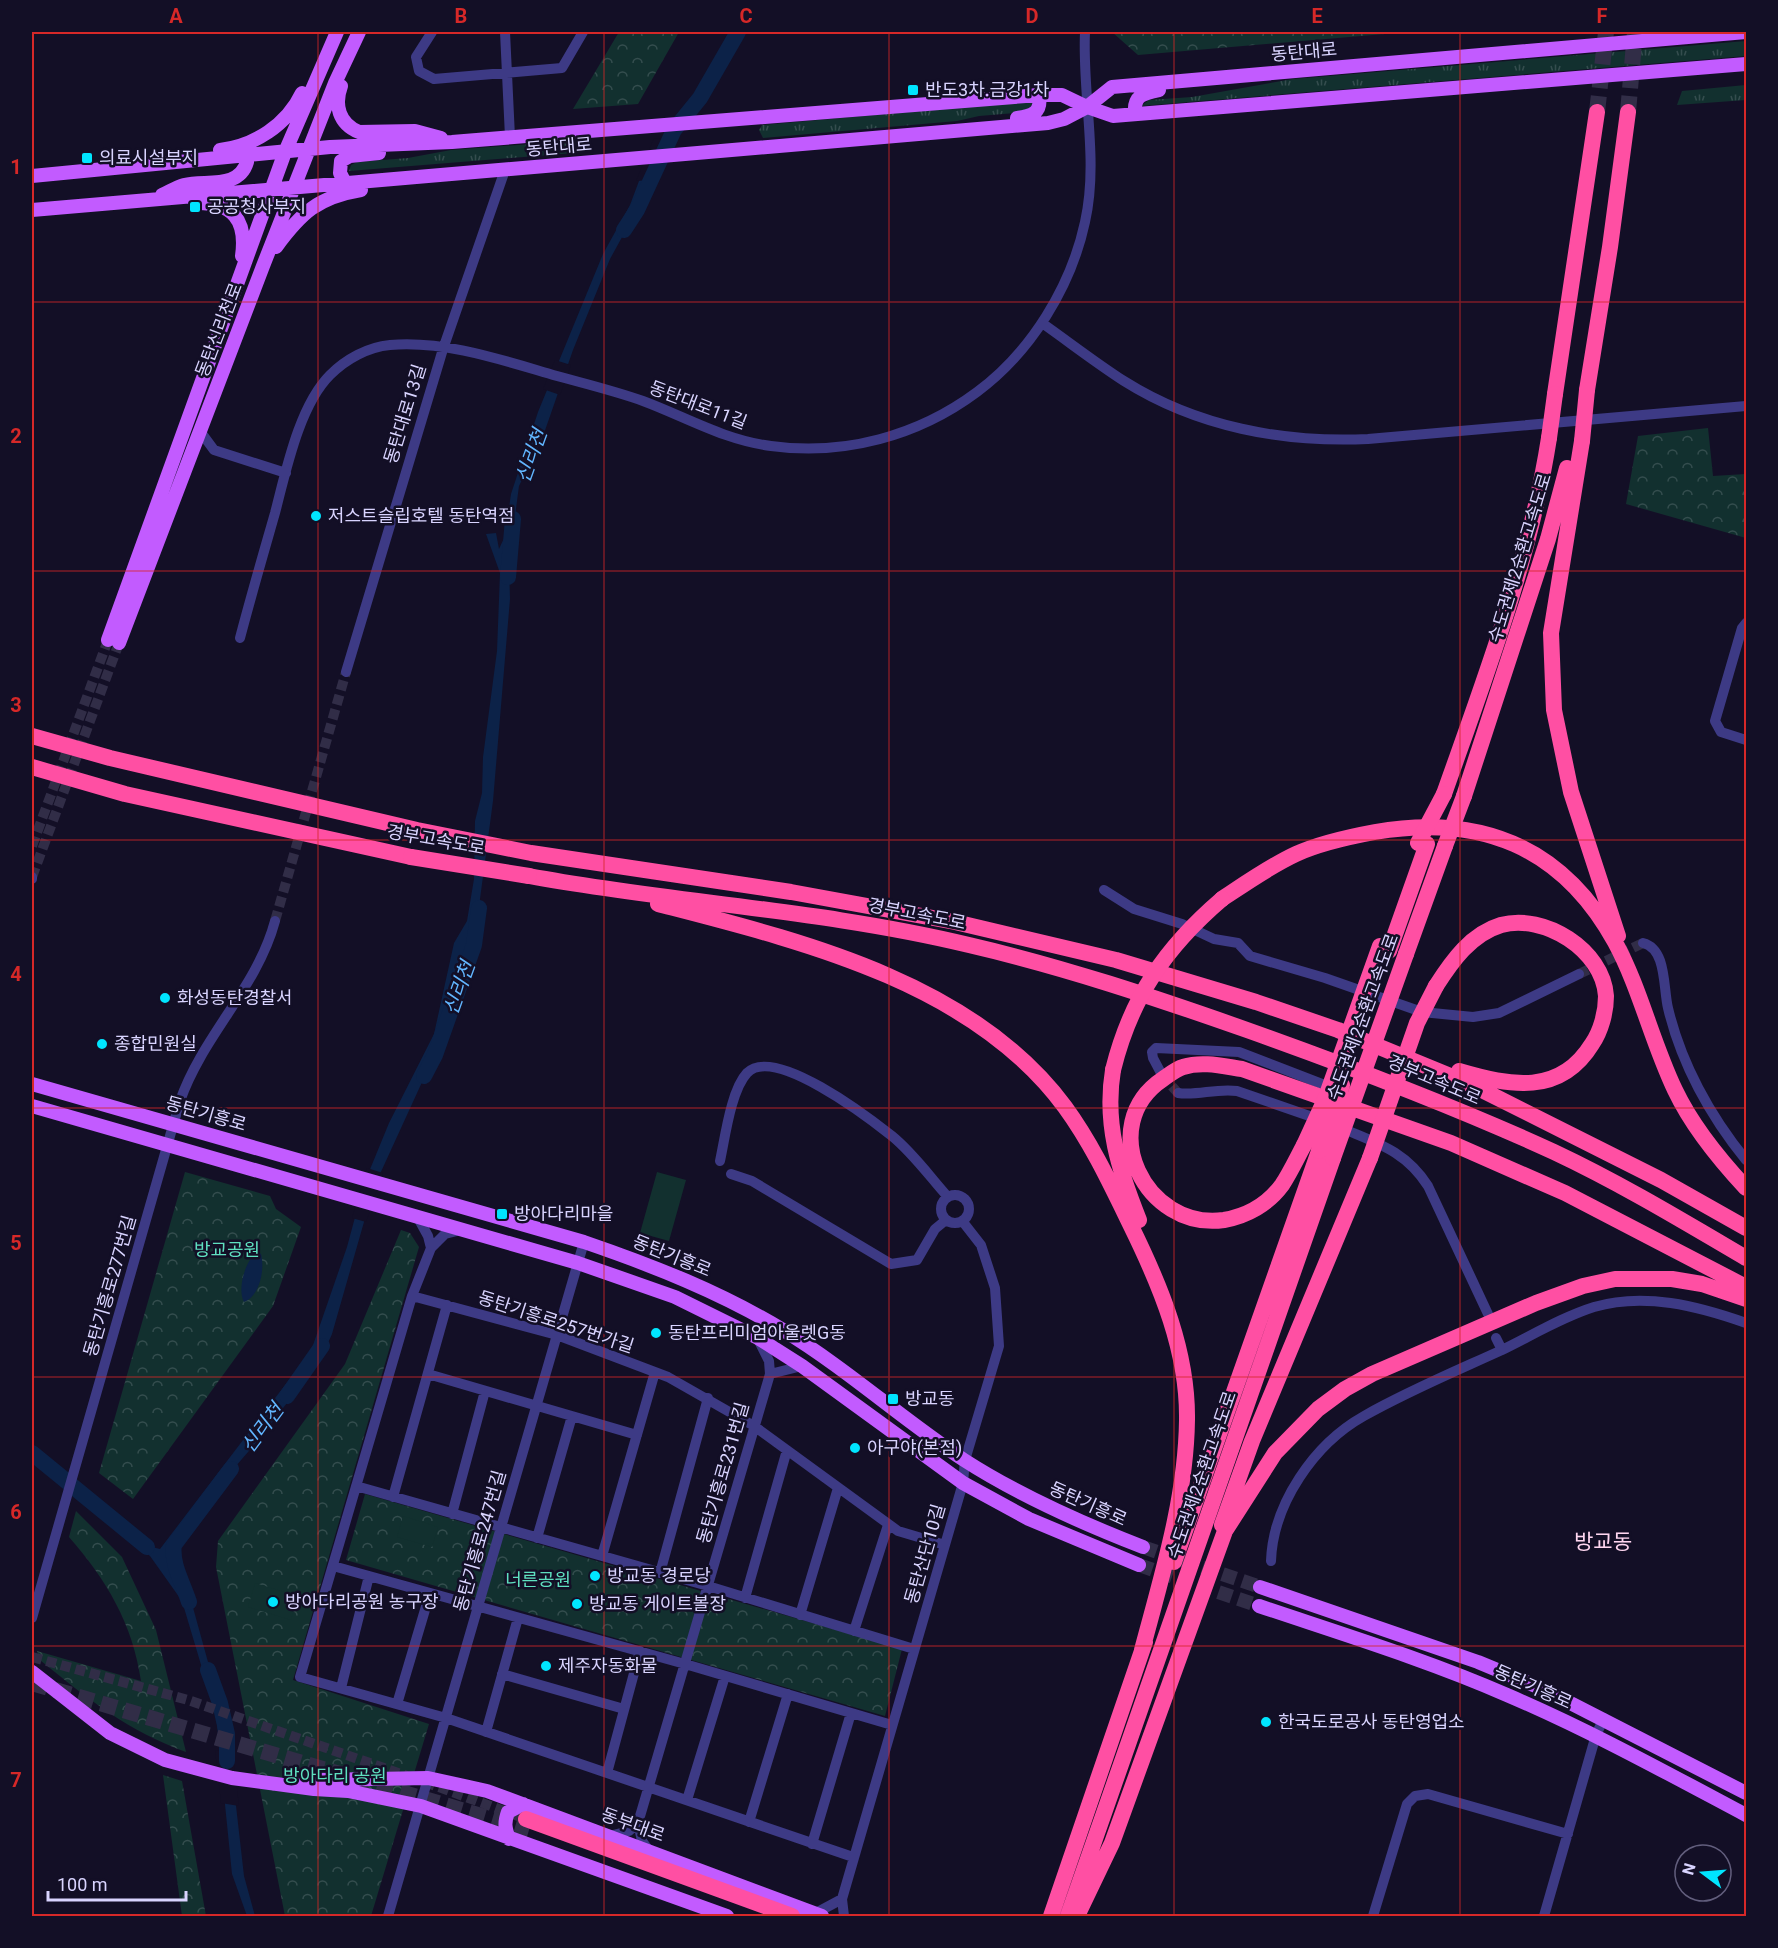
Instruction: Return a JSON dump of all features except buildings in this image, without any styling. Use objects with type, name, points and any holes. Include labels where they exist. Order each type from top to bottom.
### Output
[{"type":"highway","name":"수도권제2순환고속도로","points":[[1051,1917],[1142,1650],[1392,950],[1422,843],[1444,794],[1500,635],[1544,471],[1597,112]]},
{"type":"highway","points":[[1628,112],[1610,247],[1551,633],[1554,710],[1571,792],[1599,873],[1632,983]]},
{"type":"highway","name":"수도권제2순환고속도로","points":[[1392,950],[1445,846],[1464,796],[1579,441]]},
{"type":"highway","name":"경부고속도로","points":[[32,736],[110,758],[417,830],[531,853],[791,892],[1013,934],[1116,960],[1256,1002],[1386,1050],[1472,1085],[1661,1180],[1746,1228]]},
{"type":"highway","name":"경부고속도로","points":[[32,766],[125,794],[411,857],[594,888],[792,912],[922,935],[1030,961],[1159,999],[1366,1072],[1555,1153],[1656,1205],[1746,1258]]},
{"type":"highway","points":[[1142,1650],[1163,1569],[1183,1474],[1187,1420],[1180,1350],[1113,1140],[1109,1114],[1113,1070],[1124,1027],[1161,963],[1189,927],[1222,899],[1297,854],[1348,837],[1408,826],[1449,826],[1489,835],[1534,855],[1565,876],[1582,892],[1616,943],[1680,1101],[1719,1158],[1746,1188]]},
{"type":"highway","points":[[594,888],[716,919],[846,960],[946,1003],[997,1037],[1047,1084],[1084,1135],[1143,1251],[1180,1350]]},
{"type":"highway","points":[[1077,1917],[1112,1843],[1205,1580],[1233,1489],[1251,1441],[1371,1158],[1417,1023],[1436,986],[1457,955],[1477,938],[1502,925],[1530,924],[1558,933],[1584,952],[1597,972],[1606,995],[1603,1020],[1584,1058],[1567,1072],[1538,1083],[1506,1082],[1483,1077],[1386,1050]]},
{"type":"highway","points":[[1392,950],[1326,1097],[1319,1151],[1265,1202],[1248,1214],[1215,1221],[1192,1219],[1166,1207],[1150,1194],[1135,1168],[1132,1152],[1132,1126],[1141,1103],[1154,1085],[1181,1067],[1206,1064],[1242,1068],[1451,1143],[1565,1193],[1746,1287]]},
{"type":"highway","name":"수도권제2순환고속도로","points":[[1068,1917],[1319,1151]]},
{"type":"highway","points":[[1205,1580],[1225,1531],[1275,1453],[1317,1409],[1372,1374],[1560,1294],[1615,1279],[1672,1279],[1702,1284],[1746,1299]]},
{"type":"highway","name":"동부대로","points":[[526,1818],[763,1917]]},
{"type":"highway","name":"동부대로","points":[[526,1818],[792,1917]]},
{"type":"main road","name":"동탄신리천로","points":[[337,32],[285,152],[239,274],[114,641],[200,431],[310,148],[359,32]]},
{"type":"main road","points":[[366,32],[338,96],[338,107],[344,122],[359,132],[415,131],[452,142]]},
{"type":"main road","name":"동탄대로","points":[[32,210],[1048,123],[1064,119],[1087,107],[1112,87],[1746,32]]},
{"type":"main road","points":[[157,165],[194,153],[238,148],[278,126],[299,100],[315,66],[330,45]]},
{"type":"main road","name":"동탄대로","points":[[32,176],[310,148],[452,142],[1039,95],[1062,95],[1113,116],[1746,64]]},
{"type":"main road","points":[[1136,114],[1134,105],[1138,97],[1145,92],[1180,88],[1197,79]]},
{"type":"main road","points":[[985,129],[995,121],[1033,116],[1038,110],[1039,95]]},
{"type":"main road","points":[[345,183],[340,173],[341,161],[350,156],[414,150],[452,142]]},
{"type":"main road","points":[[152,200],[182,185],[235,180],[245,171],[247,162],[244,156]]},
{"type":"main road","points":[[263,266],[298,219],[318,202],[346,192],[447,174]]},
{"type":"main road","points":[[152,200],[177,204],[208,203],[227,209],[238,218],[243,228],[239,274]]},
{"type":"main road","name":"동탄기흥로","points":[[32,1084],[584,1242],[674,1274],[748,1310],[818,1352],[965,1460],[1062,1514],[1143,1547]]},
{"type":"main road","name":"동탄기흥로","points":[[32,1106],[578,1263],[675,1297],[758,1338],[802,1366],[963,1483],[1029,1519],[1139,1565]]},
{"type":"main road","name":"동탄기흥로","points":[[1260,1587],[1478,1662],[1543,1689],[1604,1718],[1746,1793]]},
{"type":"main road","name":"동탄기흥로","points":[[1259,1606],[1474,1681],[1596,1735],[1746,1815]]},
{"type":"main road","points":[[32,1672],[110,1733],[148,1753],[197,1770],[262,1782],[380,1796],[421,1806],[727,1917]]},
{"type":"main road","name":"동부대로","points":[[298,1785],[317,1779],[429,1778],[487,1791],[526,1818],[606,1836],[818,1915]]},
{"type":"main road","points":[[509,1839],[505,1827],[508,1812],[526,1818]]},
{"type":"street","points":[[432,32],[416,57],[417,66],[423,74],[434,79],[562,68],[583,32]]},
{"type":"street","points":[[503,32],[510,137]]},
{"type":"street","name":"동탄대로11길","points":[[443,349],[506,361],[614,392],[644,402],[708,430],[750,443],[802,449],[863,444],[908,431],[962,404],[1003,370],[1042,323],[1074,262],[1089,198],[1085,32]]},
{"type":"street","name":"동탄대로13길","points":[[346,672],[443,349],[505,170]]},
{"type":"street","points":[[1042,323],[1124,381],[1160,400],[1214,422],[1281,437],[1324,441],[1368,439],[1746,406]]},
{"type":"street","points":[[240,638],[286,473],[306,413],[316,392],[354,356],[387,345],[422,345],[443,349]]},
{"type":"street","points":[[200,431],[214,450],[286,473]]},
{"type":"street","points":[[1746,623],[1742,628],[1715,721],[1721,732],[1746,740]]},
{"type":"street","points":[[1104,890],[1134,909],[1182,924],[1214,939],[1238,943],[1250,956],[1325,978],[1422,1012],[1486,1017],[1579,974]]},
{"type":"street","points":[[174,1124],[194,1064],[253,978],[275,921]]},
{"type":"street","points":[[1643,943],[1655,949],[1660,956],[1664,991],[1675,1034],[1697,1085],[1710,1109],[1746,1160]]},
{"type":"street","points":[[1162,1075],[1153,1059],[1152,1052],[1156,1048],[1225,1049],[1322,1084]]},
{"type":"street","points":[[720,1161],[738,1088],[747,1072],[757,1068],[775,1066],[826,1090],[893,1137],[948,1197]]},
{"type":"street","points":[[1178,1092],[1189,1095],[1223,1089],[1237,1090],[1310,1115],[1401,1154],[1417,1169],[1428,1186],[1488,1314]]},
{"type":"street","name":"동탄기흥로277번길","points":[[32,1618],[174,1124]]},
{"type":"street","points":[[731,1174],[752,1181],[891,1264],[917,1260],[935,1230],[946,1220]]},
{"type":"street","points":[[958,1195],[969,1204],[969,1214],[963,1222],[954,1224],[946,1220],[941,1208],[948,1197],[958,1195]]},
{"type":"street","points":[[410,1214],[424,1228],[431,1248]]},
{"type":"street","name":"동탄산단10길","points":[[842,1899],[963,1483],[965,1460],[999,1346],[995,1288],[981,1245],[963,1222]]},
{"type":"street","points":[[463,1230],[446,1234],[431,1248],[412,1296],[300,1677],[486,1731],[853,1857]]},
{"type":"street","name":"동탄기흥로247번길","points":[[388,1917],[584,1242]]},
{"type":"street","name":"동탄기흥로257번가길","points":[[412,1296],[557,1335],[655,1372],[708,1398],[754,1426],[898,1531],[945,1545]]},
{"type":"street","points":[[1271,1561],[1272,1539],[1278,1517],[1292,1488],[1335,1438],[1362,1416],[1593,1307],[1632,1300],[1675,1303],[1746,1323]]},
{"type":"street","points":[[393,1497],[447,1305]]},
{"type":"street","points":[[758,1338],[767,1356],[770,1374],[802,1366]]},
{"type":"street","points":[[1496,1338],[1502,1350]]},
{"type":"street","points":[[602,1556],[655,1372]]},
{"type":"street","points":[[428,1374],[637,1435]]},
{"type":"street","name":"동탄기흥로231번길","points":[[638,1823],[770,1374]]},
{"type":"street","points":[[452,1514],[485,1391]]},
{"type":"street","points":[[660,1573],[708,1398]]},
{"type":"street","points":[[537,1538],[572,1416]]},
{"type":"street","points":[[745,1598],[786,1450]]},
{"type":"street","points":[[356,1486],[914,1649]]},
{"type":"street","points":[[800,1615],[838,1488]]},
{"type":"street","points":[[854,1631],[888,1524]]},
{"type":"street","points":[[333,1566],[640,1651],[892,1725]]},
{"type":"street","points":[[340,1688],[369,1576]]},
{"type":"street","points":[[397,1704],[429,1593]]},
{"type":"street","points":[[486,1731],[518,1618]]},
{"type":"street","points":[[607,1773],[640,1651]]},
{"type":"street","points":[[502,1674],[624,1709]]},
{"type":"street","points":[[687,1800],[725,1676]]},
{"type":"street","points":[[749,1822],[788,1694]]},
{"type":"street","points":[[812,1844],[851,1713]]},
{"type":"street","points":[[1544,1917],[1596,1735],[1604,1718]]},
{"type":"street","points":[[1373,1917],[1407,1804],[1415,1796],[1428,1794],[1568,1834]]},
{"type":"street","points":[[606,1836],[620,1835],[638,1823],[642,1841],[651,1852]]},
{"type":"street","points":[[818,1915],[842,1899],[844,1917]]},
{"type":"green space","points":[[619,32],[679,32],[638,104],[573,109]]},
{"type":"green space","points":[[1112,32],[1408,32],[1138,55]]},
{"type":"green space","points":[[1746,41],[1746,56],[1141,106],[1149,100],[1192,97],[1293,79]]},
{"type":"green space","points":[[1746,85],[1746,100],[1677,105],[1682,91]]},
{"type":"green space","points":[[1035,101],[1026,112],[979,116],[957,121],[763,138],[759,130],[762,125]]},
{"type":"green space","points":[[585,140],[588,148],[586,152],[349,171],[351,165],[357,162],[408,158],[451,150]]},
{"type":"green space","points":[[1708,428],[1713,476],[1746,474],[1746,538],[1626,504],[1638,436]]},
{"type":"green space","name":"방교공원","points":[[185,1172],[270,1196],[276,1209],[301,1227],[273,1306],[133,1499],[99,1473]]},
{"type":"green space","points":[[657,1172],[686,1180],[669,1241],[640,1233]]},
{"type":"green space","name":"방아다리 공원","points":[[401,1230],[410,1233],[419,1247],[293,1680],[429,1724],[371,1916],[285,1916],[216,1567],[218,1541],[345,1364]]},
{"type":"green space","name":"너른공원","points":[[365,1494],[902,1649],[885,1716],[346,1560]]},
{"type":"green space","points":[[76,1511],[122,1557],[156,1630],[186,1752],[145,1734],[109,1713],[40,1660],[37,1651],[141,1681],[132,1640],[116,1603],[95,1569],[69,1537]]},
{"type":"green space","points":[[403,1516],[438,1527],[432,1547],[397,1537]]},
{"type":"green space","name":"방아다리공원 농구장","points":[[255,1583],[298,1596],[291,1620],[248,1607]]},
{"type":"green space","points":[[163,1775],[182,1781],[206,1916],[182,1916]]},
{"type":"water","points":[[654,141],[662,142],[637,210],[610,259],[573,350],[542,439],[519,486],[509,562],[510,599],[493,801],[476,929],[469,960],[434,1056],[374,1187],[332,1334],[320,1361],[311,1365],[291,1391],[290,1399],[260,1438],[210,1496],[192,1510],[166,1554],[189,1593],[230,1753],[244,1876],[255,1916],[247,1916],[232,1874],[216,1715],[182,1601],[150,1556],[72,1492],[73,1490],[148,1546],[160,1549],[311,1351],[347,1247],[364,1184],[389,1123],[434,1034],[454,943],[467,921],[474,879],[475,821],[482,793],[483,757],[497,651],[500,573],[486,534],[496,533],[499,549],[505,536],[511,494],[538,412],[603,254],[630,205]]},
{"type":"water","points":[[257,1252],[261,1254],[262,1274],[254,1294],[244,1302],[241,1290],[243,1276],[249,1262]]},
{"type":"pier","points":[[654,138],[663,139],[665,143],[651,180],[636,181]]},
{"type":"pier","points":[[555,360],[571,365],[560,395],[543,389]]},
{"type":"pier","points":[[367,1168],[383,1173],[366,1222],[352,1218]]},
{"type":"pier","points":[[215,1750],[233,1754],[239,1806],[221,1803]]},
{"type":"waterway","name":"신리천","points":[[624,230],[637,210],[674,130],[700,98],[738,32]]},
{"type":"waterway","name":"신리천","points":[[508,577],[513,519]]},
{"type":"waterway","name":"신리천","points":[[424,1076],[435,1055],[474,945],[479,908]]},
{"type":"waterway","name":"신리천","points":[[287,1396],[322,1346]]},
{"type":"waterway","points":[[32,1453],[147,1547]]},
{"type":"waterway","name":"신리천","points":[[189,1602],[174,1559],[174,1545],[231,1469]]},
{"type":"waterway","name":"신리천","points":[[208,1670],[220,1703],[227,1734],[227,1761]]},
{"type":"tunnel","points":[[1597,112],[1606,32]]},
{"type":"tunnel","points":[[1628,112],[1635,32]]},
{"type":"tunnel","points":[[32,846],[108,640]]},
{"type":"tunnel","points":[[32,877],[119,643]]},
{"type":"tunnel","points":[[275,921],[346,672]]},
{"type":"tunnel","points":[[1579,974],[1643,943]]},
{"type":"tunnel","points":[[1162,1075],[1178,1093]]},
{"type":"tunnel","points":[[1143,1547],[1260,1587]]},
{"type":"tunnel","points":[[1139,1565],[1259,1606]]},
{"type":"tunnel","points":[[32,1657],[188,1700],[407,1776]]},
{"type":"tunnel","points":[[32,1683],[529,1830]]},
{"type":"tunnel","points":[[425,1782],[526,1819]]},
{"type":"place","name":"반도3차.금강1차","points":[[913,90]]},
{"type":"place","name":"의료시설부지","points":[[87,158]]},
{"type":"place","name":"공공청사부지","points":[[195,207]]},
{"type":"place","name":"저스트슬립호텔 동탄역점","points":[[316,516]]},
{"type":"place","name":"화성동탄경찰서","points":[[165,998]]},
{"type":"place","name":"종합민원실","points":[[102,1044]]},
{"type":"place","name":"방아다리마을","points":[[502,1214]]},
{"type":"place","name":"동탄프리미엄아울렛G동","points":[[656,1333]]},
{"type":"place","name":"방교동","points":[[893,1399]]},
{"type":"place","name":"아구야(본점)","points":[[855,1448]]},
{"type":"place","name":"방교동 경로당","points":[[595,1576]]},
{"type":"place","name":"방아다리공원 농구장","points":[[273,1602]]},
{"type":"place","name":"방교동 게이트볼장","points":[[577,1604]]},
{"type":"place","name":"제주자동화물","points":[[546,1666]]},
{"type":"place","name":"한국도로공사 동탄영업소","points":[[1266,1722]]},
{"type":"district","name":"방교동","points":[[1603,1542]]}]
